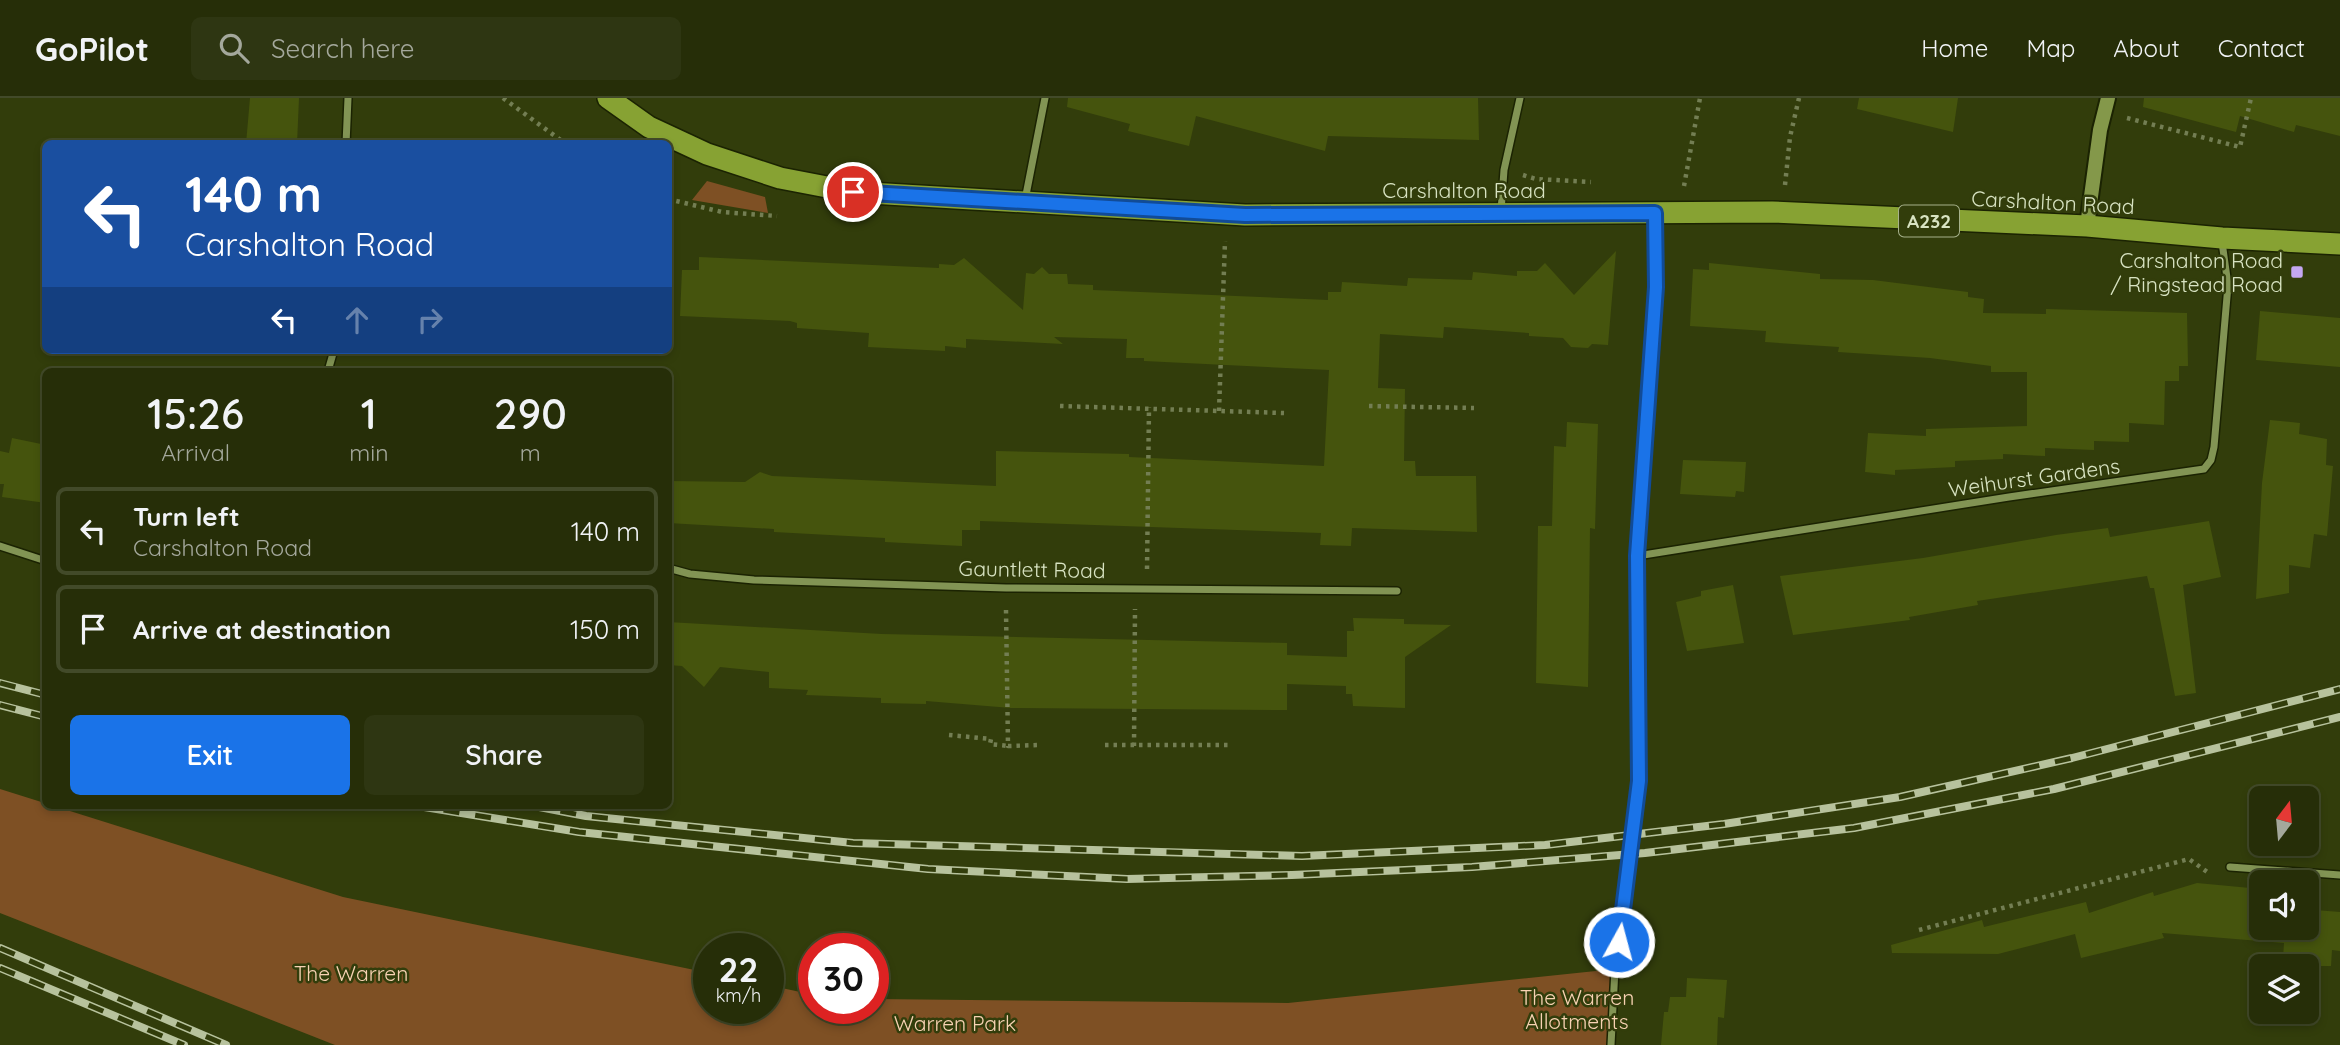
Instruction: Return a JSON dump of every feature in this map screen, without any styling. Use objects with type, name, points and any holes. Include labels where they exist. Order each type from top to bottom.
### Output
[{"type":"highway","name":"Carshalton Road","points":[[608,98],[649,127],[685,144],[780,178],[853,192],[1226,215],[1772,212],[2087,226],[2222,238],[2340,244]]},
{"type":"street","points":[[346,140],[348,98]]},
{"type":"street","points":[[1024,203],[1045,98]]},
{"type":"street","points":[[1501,215],[1504,170],[1520,98]]},
{"type":"street","points":[[2087,226],[2106,105]]},
{"type":"street","points":[[1611,1045],[1615,969],[1639,781],[1637,556],[1656,287],[1655,213]]},
{"type":"street","name":"Weihurst Gardens","points":[[1637,556],[1995,499],[2204,470],[2211,460],[2214,447],[2228,285],[2222,238]]},
{"type":"street","points":[[0,546],[42,560]]},
{"type":"street","name":"Gauntlett Road","points":[[672,569],[690,574],[754,580],[1006,588],[1397,591]]},
{"type":"street","points":[[2230,867],[2340,875]]},
{"type":"path","points":[[503,98],[561,140]]},
{"type":"path","points":[[1684,186],[1700,98]]},
{"type":"path","points":[[1779,185],[1787,185],[1790,137],[1799,98]]},
{"type":"path","points":[[2106,105],[2240,147],[2251,98]]},
{"type":"path","points":[[672,200],[722,212],[776,216]]},
{"type":"path","points":[[1219,411],[1226,215]]},
{"type":"path","points":[[1060,406],[1284,413]]},
{"type":"path","points":[[1369,406],[1474,408]]},
{"type":"path","points":[[1146,588],[1149,407]]},
{"type":"path","points":[[1134,746],[1135,587]]},
{"type":"path","points":[[1006,588],[1008,746]]},
{"type":"path","points":[[949,734],[991,739],[990,744],[1040,745]]},
{"type":"path","points":[[1105,745],[1228,746]]},
{"type":"path","points":[[1919,930],[2189,859],[2214,876],[2230,876],[2230,867]]},
{"type":"green space","points":[[707,181],[765,197],[768,213],[692,200]]},
{"type":"green space","name":"The Warren","points":[[0,789],[42,802],[42,809],[64,809],[343,897],[693,970],[693,1024],[784,1024],[784,988],[798,992],[798,1024],[889,1024],[889,999],[1288,1003],[1615,969],[1611,1045],[335,1045],[0,913]]},
{"type":"building","points":[[250,98],[299,98],[297,140],[246,140]]},
{"type":"building","points":[[1068,98],[1478,98],[1479,140],[1328,136],[1325,151],[1196,116],[1189,146],[1128,131],[1130,124],[1067,107]]},
{"type":"building","points":[[1859,98],[1958,98],[1953,132],[1857,109]]},
{"type":"building","points":[[2144,98],[2340,98],[2340,136],[2296,125],[2294,132],[2240,116],[2236,132],[2143,107]]},
{"type":"building","points":[[1616,251],[1608,345],[1571,347],[1563,338],[1444,327],[1443,338],[1380,334],[1378,388],[1405,389],[1404,461],[1415,461],[1416,476],[1476,476],[1477,532],[1352,528],[1351,546],[1320,545],[1321,533],[980,521],[980,530],[962,530],[962,546],[885,542],[885,538],[774,532],[774,529],[672,523],[672,481],[745,482],[760,472],[772,476],[996,486],[996,451],[1129,454],[1129,457],[1324,466],[1329,370],[1144,361],[1144,358],[1126,358],[1127,339],[1054,337],[1063,344],[966,339],[966,348],[945,346],[945,351],[868,347],[869,333],[797,328],[797,323],[790,321],[680,316],[682,270],[699,270],[699,257],[939,268],[939,264],[954,265],[964,258],[1023,310],[1026,273],[1034,274],[1042,267],[1049,274],[1067,274],[1068,284],[1093,285],[1093,290],[1328,300],[1328,292],[1341,292],[1342,282],[1407,286],[1408,278],[1472,280],[1473,272],[1517,276],[1517,271],[1537,271],[1545,263],[1574,295]]},
{"type":"building","points":[[1709,263],[1820,274],[1820,279],[1873,280],[1968,292],[1968,297],[1984,299],[1983,313],[2046,314],[2046,309],[2187,313],[2188,366],[2179,366],[2179,381],[2165,381],[2164,425],[2129,423],[2129,442],[2094,441],[2094,450],[2045,448],[2045,456],[2003,454],[2003,459],[1955,461],[1955,467],[1895,470],[1895,475],[1865,472],[1868,433],[1926,436],[1926,429],[2027,426],[2027,372],[1991,372],[1991,366],[1930,358],[1838,352],[1839,347],[1765,342],[1766,331],[1690,326],[1693,269],[1709,270]]},
{"type":"building","points":[[2260,311],[2340,318],[2340,367],[2256,360]]},
{"type":"building","points":[[2270,420],[2300,423],[2299,434],[2327,439],[2326,465],[2333,466],[2327,536],[2314,534],[2310,568],[2289,565],[2289,593],[2256,599],[2262,483]]},
{"type":"building","points":[[1567,422],[1598,424],[1595,529],[1590,528],[1588,687],[1536,683],[1538,526],[1552,526],[1554,446],[1566,447]]},
{"type":"building","points":[[12,438],[42,444],[42,502],[2,497],[4,484],[0,484],[0,451],[9,453]]},
{"type":"building","points":[[1683,460],[1746,462],[1744,492],[1736,491],[1735,497],[1680,494]]},
{"type":"building","points":[[2209,521],[2221,577],[2183,585],[2196,693],[2175,696],[2154,588],[2150,588],[2147,576],[1977,601],[1978,605],[1909,617],[1910,620],[1793,635],[1780,576],[1923,558],[2108,528],[2110,537]]},
{"type":"building","points":[[1733,585],[1744,643],[1687,651],[1676,602],[1701,596],[1701,591]]},
{"type":"building","points":[[1353,618],[1404,619],[1404,624],[1451,625],[1405,657],[1405,708],[1353,706],[1352,694],[1346,694],[1346,686],[1287,684],[1287,710],[1011,708],[926,701],[926,704],[881,703],[881,698],[806,695],[808,690],[769,688],[769,672],[720,667],[704,687],[682,666],[672,665],[672,622],[882,634],[1287,643],[1287,655],[1347,657],[1347,631],[1354,631]]},
{"type":"building","points":[[2197,883],[2249,888],[2249,940],[2319,940],[2319,910],[2340,912],[2340,951],[2332,950],[2331,966],[2319,966],[2319,954],[2283,954],[2284,943],[2162,933],[2164,938],[2081,958],[2075,934],[1998,954],[1892,953],[1891,945],[1982,920],[1984,927],[2086,902],[2089,913],[2153,892],[2154,896]]},
{"type":"building","points":[[1687,978],[1727,980],[1724,1018],[1718,1017],[1717,1045],[1661,1045],[1664,1012],[1668,1012],[1670,997],[1686,997]]},
{"type":"railway","points":[[0,683],[42,694]]},
{"type":"railway","points":[[550,809],[586,816],[853,843],[1302,856],[1545,845],[1724,824],[1900,797],[2072,758],[2340,689]]},
{"type":"railway","points":[[0,705],[42,716]]},
{"type":"railway","points":[[437,809],[579,832],[928,869],[1127,879],[1472,867],[1645,853],[1854,828],[2054,789],[2340,717]]},
{"type":"railway","points":[[0,948],[226,1045]]},
{"type":"railway","points":[[0,968],[184,1045]]},
{"type":"place","name":"Carshalton Road / Ringstead Road","points":[[2297,272]]},
{"type":"route","points":[[853,192],[1226,215],[1655,213],[1656,287],[1637,556],[1639,781],[1619,942]]},
{"type":"park label","name":"The Warren Allotments","points":[[1577,1009]]},
{"type":"park label","name":"Warren Park","points":[[955,1023]]}]
